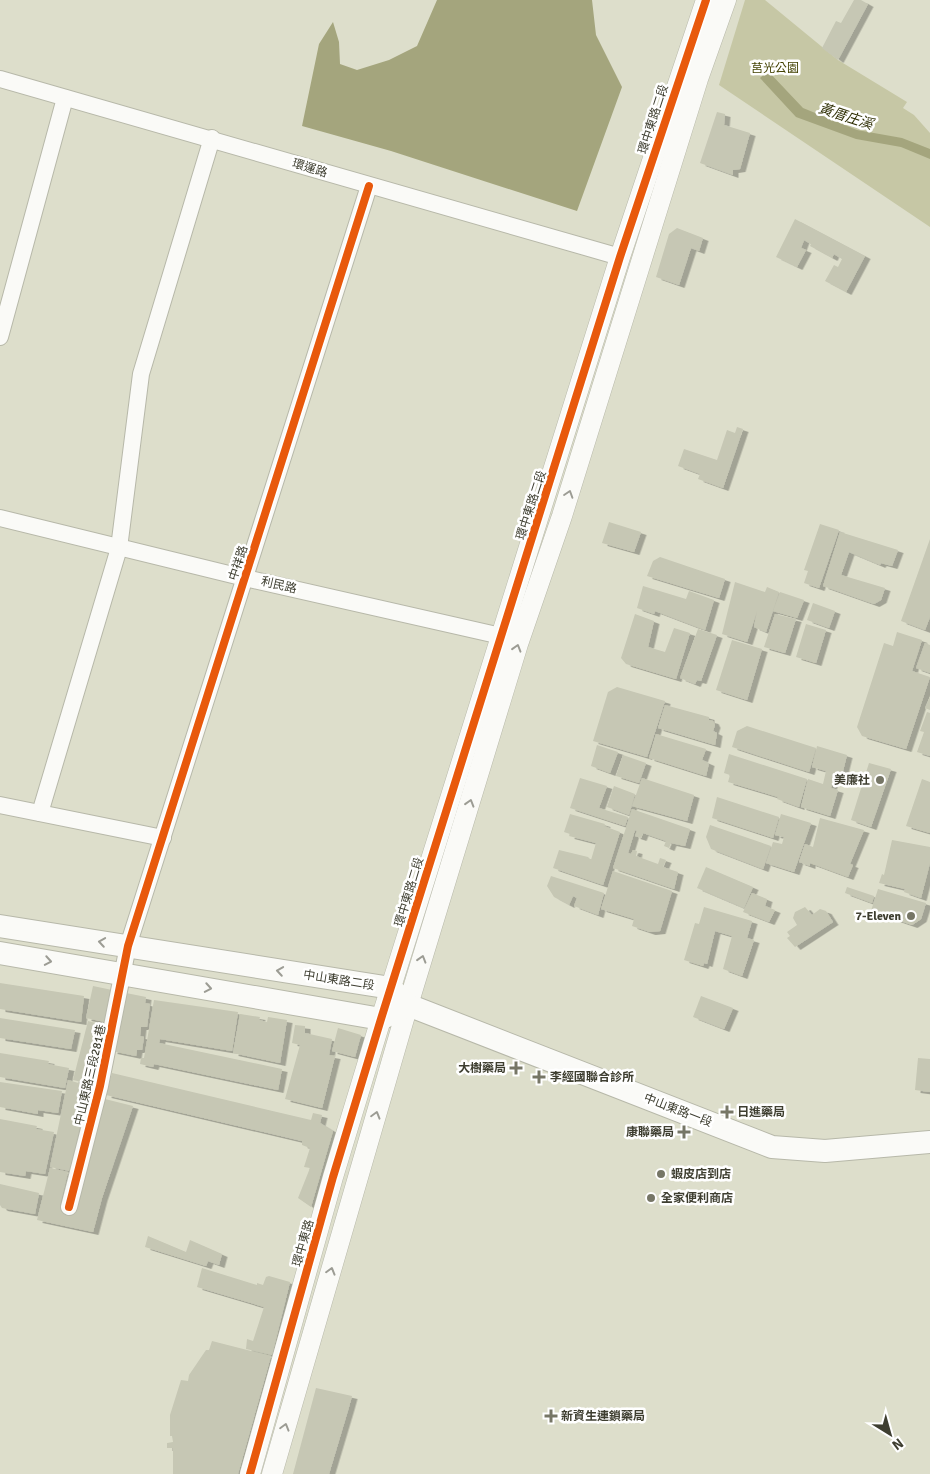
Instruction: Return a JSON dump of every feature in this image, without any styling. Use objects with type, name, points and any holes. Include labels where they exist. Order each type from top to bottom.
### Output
[{"type":"main road","name":"中山東路二段","points":[[0,926],[391,988],[408,1005]]},
{"type":"main road","points":[[0,953],[381,1019],[408,1005]]},
{"type":"main road","name":"中山東路一段","points":[[408,1005],[772,1147],[825,1151],[900,1143],[930,1142]]},
{"type":"street","name":"環中東路二段","points":[[381,1019],[620,257],[706,0]]},
{"type":"street","points":[[272,1474],[408,1005],[518,644],[562,516],[698,79],[726,0]]},
{"type":"street","name":"環運路","points":[[0,79],[212,138],[369,186],[620,257]]},
{"type":"street","points":[[0,337],[65,98]]},
{"type":"street","points":[[40,813],[119,548],[142,374],[212,138]]},
{"type":"street","name":"中祥路","points":[[128,946],[369,186]]},
{"type":"street","name":"利民路","points":[[0,518],[245,578],[501,636]]},
{"type":"street","points":[[0,805],[163,838]]},
{"type":"street","name":"中山東路三段281巷","points":[[69,1207],[100,1086],[124,974],[128,946]]},
{"type":"street","name":"環中東路","points":[[250,1474],[333,1177],[381,1019]]},
{"type":"green space","name":"莒光公園","points":[[745,0],[765,0],[838,60],[907,102],[903,108],[914,115],[930,133],[930,227],[719,85]]},
{"type":"shaded area","points":[[437,0],[592,0],[596,35],[622,87],[577,211],[391,151],[302,126],[319,44],[333,22],[339,42],[340,64],[357,70],[389,60],[417,46]]},
{"type":"shaded area","points":[[768,71],[803,108],[857,130],[902,138],[930,149],[930,159],[901,147],[856,139],[796,117],[760,78]]},
{"type":"building","points":[[854,0],[861,0],[868,4],[838,60],[822,48],[836,21],[841,23]]},
{"type":"building","points":[[717,112],[725,114],[724,125],[750,133],[740,169],[733,170],[733,175],[700,163]]},
{"type":"building","points":[[795,219],[865,256],[846,292],[825,281],[834,265],[838,267],[842,259],[834,254],[832,258],[810,246],[811,244],[804,240],[801,248],[806,250],[797,267],[776,257]]},
{"type":"building","points":[[677,228],[703,238],[699,251],[691,248],[679,285],[656,277],[669,234]]},
{"type":"building","points":[[737,427],[743,429],[723,488],[698,479],[700,474],[678,466],[684,449],[717,460],[727,430],[735,433]]},
{"type":"building","points":[[609,522],[641,532],[634,552],[602,543]]},
{"type":"building","points":[[820,524],[839,530],[819,588],[804,583],[808,571],[804,570]]},
{"type":"building","points":[[840,532],[898,550],[892,566],[881,563],[880,565],[849,552],[841,575],[885,588],[881,600],[874,604],[823,586]]},
{"type":"building","points":[[930,539],[930,617],[925,630],[901,621]]},
{"type":"building","points":[[660,557],[725,579],[719,598],[647,576],[653,561]]},
{"type":"building","points":[[735,582],[765,592],[767,587],[779,592],[766,632],[754,627],[757,611],[747,642],[722,634]]},
{"type":"building","points":[[643,586],[686,599],[689,591],[714,600],[705,630],[655,611],[654,614],[637,608]]},
{"type":"building","points":[[780,592],[804,600],[797,618],[773,611]]},
{"type":"building","points":[[813,603],[835,611],[829,628],[807,620]]},
{"type":"building","points":[[635,614],[654,621],[648,647],[665,652],[674,628],[690,633],[676,679],[626,664],[621,658]]},
{"type":"building","points":[[775,614],[796,619],[785,653],[764,647]]},
{"type":"building","points":[[806,624],[826,630],[816,663],[796,657]]},
{"type":"building","points":[[698,629],[717,635],[701,681],[697,680],[695,684],[680,678]]},
{"type":"building","points":[[897,632],[922,640],[912,671],[930,677],[906,749],[862,736],[857,727],[884,643],[893,646]]},
{"type":"building","points":[[732,640],[762,649],[747,700],[716,690]]},
{"type":"building","points":[[925,643],[930,645],[930,673],[916,668]]},
{"type":"building","points":[[617,687],[665,701],[647,757],[593,741],[608,692]]},
{"type":"building","points":[[930,697],[930,710],[925,708]]},
{"type":"building","points":[[665,705],[709,717],[709,720],[713,721],[715,725],[713,731],[717,733],[715,745],[658,728]]},
{"type":"building","points":[[927,712],[930,713],[930,756],[917,752],[924,732],[920,731]]},
{"type":"building","points":[[747,726],[816,748],[809,772],[732,747],[737,731]]},
{"type":"building","points":[[656,734],[706,749],[702,760],[709,763],[706,776],[649,758]]},
{"type":"building","points":[[597,745],[618,752],[610,773],[591,766]]},
{"type":"building","points":[[817,746],[847,755],[842,775],[835,773],[831,788],[838,790],[830,816],[801,807],[808,779],[823,784],[826,771],[812,767]]},
{"type":"building","points":[[729,754],[807,779],[799,807],[777,799],[778,797],[728,782],[730,775],[724,773]]},
{"type":"building","points":[[623,755],[646,763],[639,783],[616,776]]},
{"type":"building","points":[[869,763],[891,769],[871,827],[851,820]]},
{"type":"building","points":[[580,778],[607,786],[599,808],[628,817],[625,826],[570,808]]},
{"type":"building","points":[[642,778],[694,795],[687,821],[632,806]]},
{"type":"building","points":[[922,779],[930,782],[930,833],[906,826]]},
{"type":"building","points":[[614,786],[635,794],[629,815],[607,807]]},
{"type":"building","points":[[717,797],[779,817],[773,838],[712,818]]},
{"type":"building","points":[[632,809],[690,829],[685,846],[671,843],[669,848],[664,846],[666,841],[643,833],[641,838],[635,836],[637,831],[635,830],[628,853],[631,854],[633,850],[637,851],[636,856],[658,864],[660,858],[666,860],[663,867],[678,872],[674,889],[613,868]]},
{"type":"building","points":[[570,814],[605,824],[604,826],[620,832],[603,885],[553,868],[559,850],[588,857],[591,860],[596,843],[569,836],[570,834],[564,832]]},
{"type":"building","points":[[781,814],[811,823],[794,872],[766,863],[773,842],[782,844],[784,837],[775,835]]},
{"type":"building","points":[[820,818],[864,830],[850,864],[853,865],[848,877],[810,863],[810,866],[799,862],[805,844],[813,847]]},
{"type":"building","points":[[710,825],[771,846],[763,869],[711,849],[706,837]]},
{"type":"building","points":[[892,840],[930,847],[930,863],[921,898],[904,892],[905,889],[879,883],[882,874],[884,875]]},
{"type":"building","points":[[706,867],[753,887],[744,908],[697,888]]},
{"type":"building","points":[[613,871],[672,891],[660,931],[650,932],[632,926],[634,919],[601,909]]},
{"type":"building","points":[[551,876],[604,893],[598,915],[574,906],[577,898],[573,896],[569,905],[554,897],[547,886]]},
{"type":"building","points":[[847,887],[874,896],[872,903],[845,893]]},
{"type":"building","points":[[878,889],[926,903],[921,919],[912,925],[871,911]]},
{"type":"building","points":[[752,893],[767,899],[765,906],[775,910],[769,922],[743,912]]},
{"type":"building","points":[[704,907],[752,921],[747,938],[754,940],[742,976],[723,969],[732,936],[715,931],[707,964],[704,963],[703,966],[684,960],[695,923],[699,924]]},
{"type":"building","points":[[805,907],[812,915],[820,909],[826,911],[833,922],[795,947],[787,938],[790,936],[787,932],[797,925],[793,918],[795,912]]},
{"type":"building","points":[[0,983],[84,996],[81,1022],[0,1009]]},
{"type":"building","points":[[93,986],[112,990],[105,1022],[86,1018]]},
{"type":"building","points":[[126,993],[146,997],[145,1003],[150,1004],[147,1027],[141,1027],[140,1036],[144,1037],[142,1050],[137,1050],[136,1056],[112,1051]]},
{"type":"building","points":[[701,996],[733,1008],[724,1029],[693,1017]]},
{"type":"building","points":[[154,1000],[238,1012],[232,1051],[160,1039],[159,1043],[282,1069],[278,1090],[154,1064],[153,1067],[140,1064],[141,1058],[144,1058]]},
{"type":"building","points":[[240,1014],[260,1017],[259,1020],[267,1022],[268,1017],[287,1020],[280,1063],[233,1053]]},
{"type":"building","points":[[0,1018],[75,1030],[71,1049],[0,1038]]},
{"type":"building","points":[[88,1021],[104,1025],[90,1084],[73,1080]]},
{"type":"building","points":[[295,1025],[305,1026],[305,1033],[332,1039],[329,1055],[335,1056],[322,1108],[285,1099],[300,1045],[292,1043]]},
{"type":"building","points":[[338,1028],[361,1035],[355,1057],[332,1051]]},
{"type":"building","points":[[0,1053],[49,1061],[48,1064],[69,1068],[65,1088],[0,1077]]},
{"type":"building","points":[[918,1058],[930,1059],[930,1092],[915,1090]]},
{"type":"building","points":[[112,1073],[311,1120],[313,1113],[322,1115],[320,1123],[333,1131],[311,1207],[298,1198],[310,1168],[304,1167],[310,1148],[302,1145],[302,1141],[106,1095]]},
{"type":"building","points":[[68,1080],[89,1086],[70,1171],[50,1167]]},
{"type":"building","points":[[0,1082],[62,1091],[58,1113],[38,1110],[38,1114],[0,1107]]},
{"type":"building","points":[[101,1098],[133,1106],[102,1198],[93,1232],[37,1220],[50,1168],[68,1172],[60,1205],[75,1208]]},
{"type":"building","points":[[0,1119],[37,1126],[36,1129],[54,1132],[45,1174],[26,1171],[25,1176],[0,1172]]},
{"type":"building","points":[[0,1184],[39,1193],[35,1214],[2,1208],[0,1205]]},
{"type":"building","points":[[148,1236],[186,1252],[190,1240],[222,1254],[219,1265],[208,1261],[206,1266],[145,1247]]},
{"type":"building","points":[[202,1268],[257,1285],[257,1283],[263,1285],[266,1277],[269,1276],[290,1282],[272,1355],[246,1349],[247,1339],[253,1341],[264,1307],[197,1287]]},
{"type":"building","points":[[212,1341],[271,1356],[238,1474],[173,1474],[173,1448],[167,1448],[167,1443],[173,1442],[172,1436],[170,1436],[170,1415],[181,1380],[188,1381],[189,1375],[206,1350],[209,1350]]},
{"type":"building","points":[[316,1388],[352,1396],[329,1474],[293,1474]]},
{"type":"cycle path","points":[[250,1474],[333,1177],[381,1019],[620,257],[706,0]]},
{"type":"cycle path","points":[[69,1207],[100,1086],[128,946],[369,186]]},
{"type":"place","name":"美廉社","points":[[880,780]]},
{"type":"place","name":"7-Eleven","points":[[911,916]]},
{"type":"place","name":"大樹藥局","points":[[516,1068]]},
{"type":"place","name":"李經國聯合診所","points":[[539,1077]]},
{"type":"place","name":"日進藥局","points":[[727,1112]]},
{"type":"place","name":"康聯藥局","points":[[684,1132]]},
{"type":"place","name":"蝦皮店到店","points":[[661,1174]]},
{"type":"place","name":"全家便利商店","points":[[651,1198]]},
{"type":"place","name":"新資生連鎖藥局","points":[[551,1416]]},
{"type":"water label","name":"黃厝庄溪","points":[[846,116]]}]
